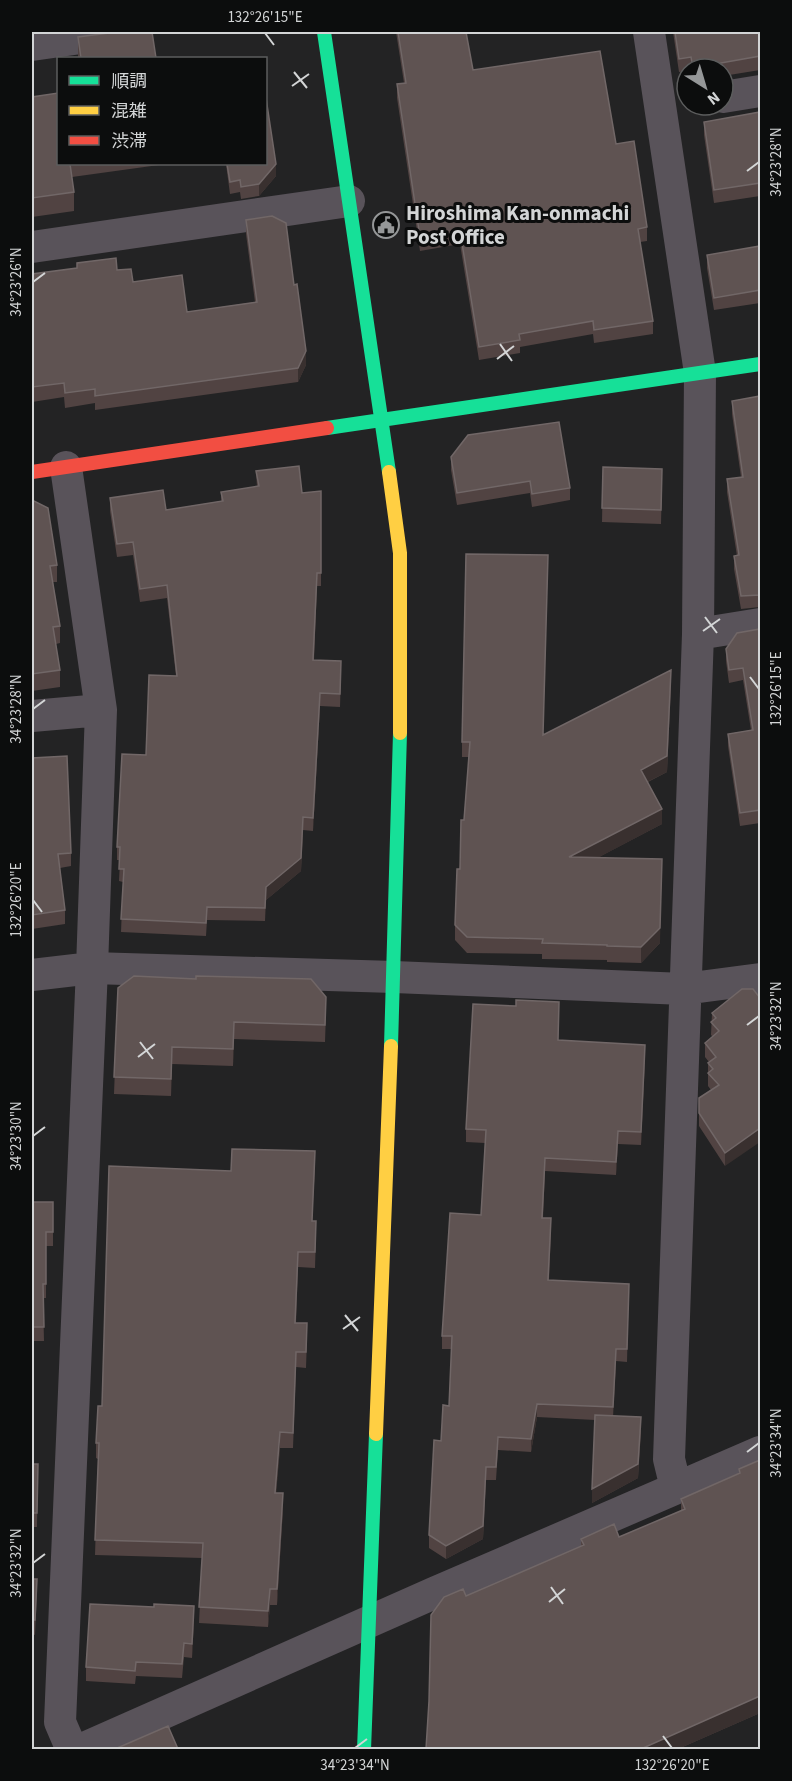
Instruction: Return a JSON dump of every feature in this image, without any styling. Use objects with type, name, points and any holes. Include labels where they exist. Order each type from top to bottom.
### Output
[{"type":"street","points":[[32,45],[123,32]]},
{"type":"street","points":[[324,32],[400,553],[401,683],[394,977],[364,1749]]},
{"type":"street","points":[[649,32],[674,104],[700,373],[698,634],[669,1459],[676,1488]]},
{"type":"street","points":[[735,95],[760,91]]},
{"type":"street","points":[[32,247],[349,201]]},
{"type":"street","points":[[32,472],[760,364]]},
{"type":"street","points":[[66,467],[101,711],[60,1722],[72,1749]]},
{"type":"street","points":[[698,634],[760,624]]},
{"type":"street","points":[[32,716],[101,711]]},
{"type":"street","points":[[32,975],[92,968],[684,989],[760,979]]},
{"type":"street","points":[[80,1749],[760,1452]]},
{"type":"building","points":[[117,32],[152,32],[156,57],[81,57],[78,37]]},
{"type":"building","points":[[398,32],[466,32],[473,70],[600,51],[616,144],[634,141],[647,227],[638,229],[653,321],[594,330],[593,321],[519,334],[520,340],[479,347],[460,231],[420,237],[397,84],[406,83]]},
{"type":"building","points":[[675,32],[760,32],[760,56],[735,60],[735,57],[679,57]]},
{"type":"building","points":[[57,93],[57,165],[70,165],[74,192],[32,198],[32,97]]},
{"type":"building","points":[[267,105],[276,164],[259,184],[241,187],[240,180],[230,182],[227,165],[267,165]]},
{"type":"building","points":[[760,112],[760,183],[714,190],[704,122]]},
{"type":"building","points":[[272,216],[286,223],[294,285],[297,284],[306,351],[298,368],[95,396],[95,389],[65,393],[64,383],[32,387],[32,274],[77,268],[77,263],[116,258],[117,270],[131,269],[133,282],[182,275],[187,312],[257,302],[246,220]]},
{"type":"building","points":[[760,246],[760,290],[714,298],[707,255]]},
{"type":"building","points":[[760,396],[760,595],[741,596],[734,556],[739,555],[727,479],[743,477],[732,401]]},
{"type":"building","points":[[559,422],[570,488],[532,494],[530,481],[457,493],[451,457],[468,435]]},
{"type":"building","points":[[299,466],[302,493],[321,491],[321,573],[317,573],[313,660],[341,661],[340,694],[320,693],[313,818],[303,817],[301,858],[266,887],[265,908],[207,907],[206,923],[121,919],[124,869],[119,869],[120,847],[117,847],[122,754],[146,755],[149,675],[177,676],[167,585],[140,589],[133,542],[117,544],[110,498],[163,490],[166,510],[223,501],[221,492],[259,486],[256,471]]},
{"type":"building","points":[[603,467],[662,469],[661,510],[602,508]]},
{"type":"building","points":[[32,501],[48,508],[57,565],[50,566],[60,626],[53,627],[60,670],[32,674]]},
{"type":"building","points":[[466,554],[548,555],[543,735],[671,670],[667,756],[641,770],[662,809],[569,857],[662,859],[660,928],[641,947],[542,943],[543,939],[467,937],[455,925],[461,820],[464,820],[470,742],[462,742]]},
{"type":"building","points":[[760,629],[760,810],[740,813],[728,734],[753,730],[743,668],[729,670],[726,649],[737,633]]},
{"type":"building","points":[[67,756],[71,853],[58,854],[65,910],[32,915],[32,758]]},
{"type":"building","points":[[134,976],[196,979],[196,976],[311,979],[326,997],[325,1025],[234,1022],[233,1049],[172,1047],[171,1079],[114,1077],[118,988]]},
{"type":"building","points":[[742,989],[753,989],[760,998],[760,1128],[725,1153],[699,1113],[699,1098],[719,1085],[708,1073],[713,1069],[708,1063],[716,1057],[705,1043],[719,1031],[711,1022],[716,1018],[712,1013]]},
{"type":"building","points":[[516,1000],[559,1002],[558,1040],[645,1045],[641,1132],[618,1131],[616,1162],[545,1158],[542,1218],[551,1218],[548,1280],[629,1284],[627,1349],[616,1349],[613,1407],[537,1404],[531,1439],[498,1437],[496,1467],[486,1467],[483,1526],[446,1546],[429,1535],[434,1440],[441,1441],[443,1405],[449,1406],[452,1336],[442,1336],[450,1213],[481,1215],[486,1130],[466,1129],[473,1004],[516,1006]]},
{"type":"building","points":[[232,1149],[315,1151],[312,1221],[316,1221],[315,1252],[298,1252],[295,1323],[307,1323],[306,1352],[296,1352],[293,1433],[280,1432],[275,1493],[283,1493],[277,1589],[270,1589],[268,1611],[199,1607],[203,1543],[95,1540],[99,1443],[96,1443],[98,1406],[102,1406],[109,1166],[231,1171]]},
{"type":"building","points":[[32,1202],[53,1202],[53,1232],[46,1232],[46,1284],[43,1284],[44,1327],[32,1327]]},
{"type":"building","points":[[595,1415],[641,1417],[638,1464],[592,1489]]},
{"type":"building","points":[[760,1460],[760,1696],[641,1749],[426,1749],[431,1615],[444,1597],[463,1589],[466,1596],[584,1545],[581,1539],[614,1524],[619,1537],[685,1509],[681,1499],[740,1473],[739,1469]]},
{"type":"building","points":[[32,1464],[38,1464],[37,1513],[32,1513]]},
{"type":"building","points":[[32,1579],[37,1579],[35,1620],[32,1620]]},
{"type":"building","points":[[90,1604],[194,1606],[192,1644],[184,1643],[182,1664],[136,1662],[135,1671],[86,1667]]},
{"type":"building","points":[[168,1726],[178,1749],[115,1749]]},
{"type":"traffic: fast","points":[[324,32],[389,472]]},
{"type":"traffic: fast","points":[[327,428],[760,364]]},
{"type":"traffic: fast","points":[[391,1046],[400,733]]},
{"type":"traffic: fast","points":[[364,1750],[376,1434]]},
{"type":"traffic: slow","points":[[389,472],[400,553],[400,733]]},
{"type":"traffic: slow","points":[[376,1434],[391,1046]]},
{"type":"traffic: jam","points":[[32,472],[327,428]]},
{"type":"place","name":"Hiroshima Kan-onmachi Post Office","points":[[386,225]]}]
